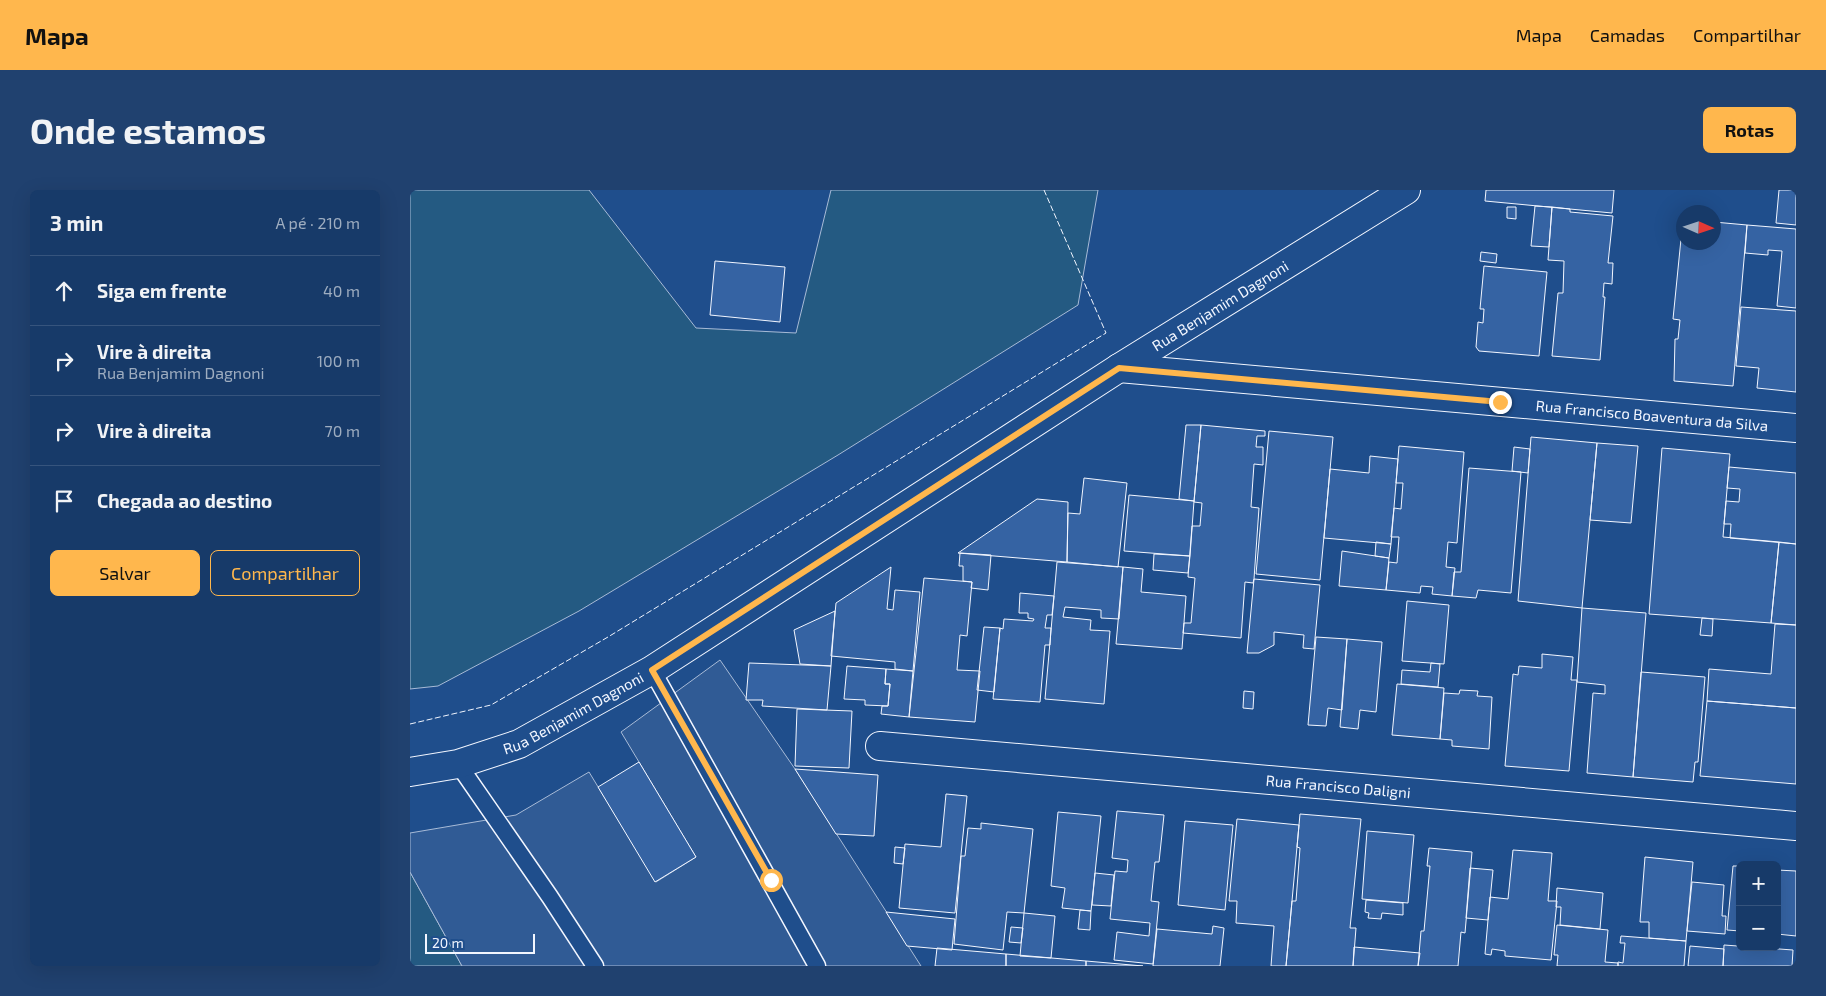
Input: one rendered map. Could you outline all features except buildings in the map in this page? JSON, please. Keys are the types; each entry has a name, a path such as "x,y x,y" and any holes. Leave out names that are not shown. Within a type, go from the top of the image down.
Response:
{"street":[{"name":"Rua Benjamim Dagnoni","path":"410,772 458,764 519,744 652,670 1119,368 1406,190"},
{"name":"Rua Francisco Boaventura da Silva","path":"1119,368 1796,428"},
{"name":"Rua Francisco Daligni","path":"880,746 1796,826"}],"lane":[{"path":"652,670 817,966"},
{"path":"458,764 595,966"}],"shaded area":[{"path":"410,190 589,190 696,328 796,333 831,190 1098,190 1078,305 838,455 579,611 438,686 410,689"},
{"path":"720,660 795,769 921,966 462,966 410,872 410,833 516,815 589,772 656,882 696,857 621,732"},
{"path":"410,872 462,966 410,966"}],"fence":[{"path":"410,724 491,705 608,637 1106,333 1044,190"}],"route":[{"path":"771,880 652,670 1119,368 1500,402"}]}
